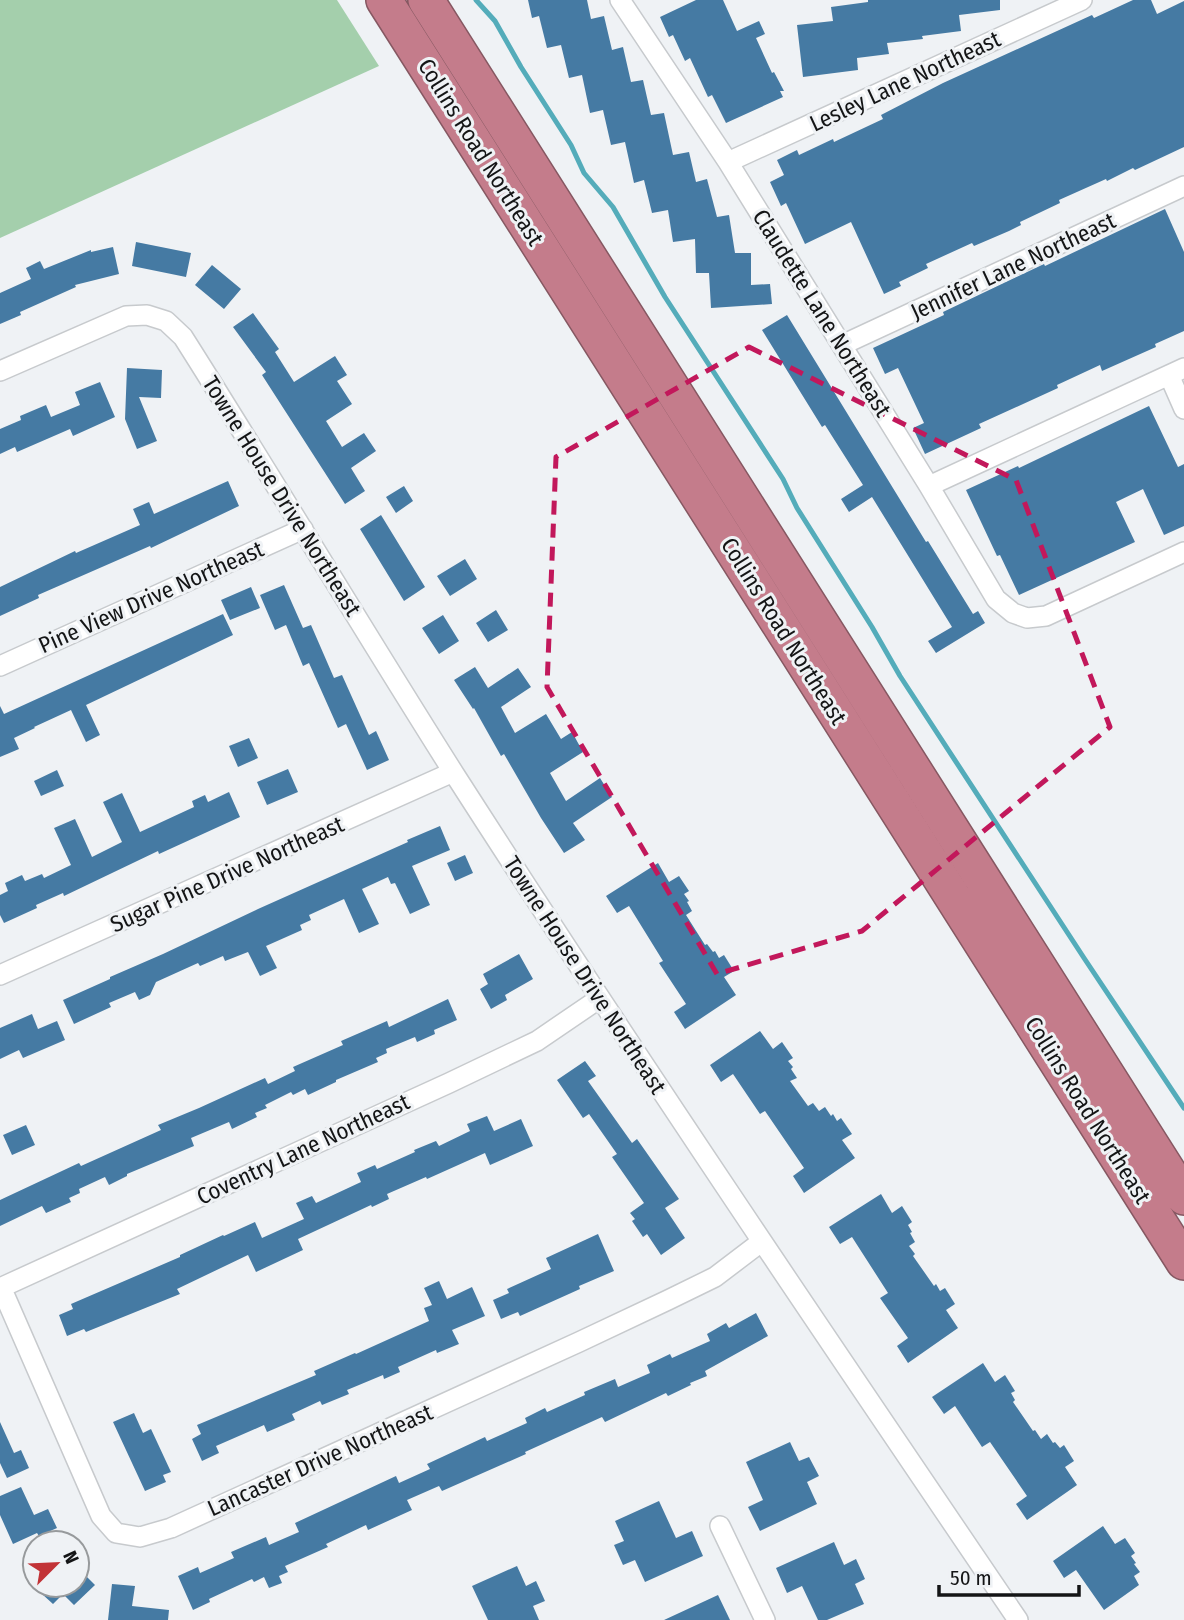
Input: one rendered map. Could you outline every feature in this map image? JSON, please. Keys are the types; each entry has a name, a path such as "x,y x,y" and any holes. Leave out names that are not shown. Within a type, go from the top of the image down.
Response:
{"highway":[{"name":"Collins Road Northeast","path":"384,0 1184,1262"},
{"name":"Collins Road Northeast","path":"426,0 1184,1197"}],"street":[{"name":"Claudette Lane Northeast","path":"620,0 729,162 996,599 1013,614 1027,618 1045,616 1184,552"},
{"name":"Lesley Lane Northeast","path":"729,162 1082,0"},
{"name":"Jennifer Lane Northeast","path":"842,345 1184,186"},
{"name":"Towne House Drive Northeast","path":"0,372 126,316 147,315 166,321 183,337 453,772 600,998 761,1242 1018,1620"},
{"path":"929,486 1176,372 1184,409"},
{"name":"Pine View Drive Northeast","path":"0,666 303,529"},
{"name":"Sugar Pine Drive Northeast","path":"0,975 453,772"},
{"name":"Coventry Lane Northeast","path":"0,1287 537,1041 600,998"},
{"name":"Lancaster Drive Northeast","path":"0,1287 101,1516 116,1532 140,1537 171,1528 567,1348 715,1277 761,1242"},
{"path":"720,1526 765,1620"}],"highlighted area":[{"path":"749,347 1016,480 1110,727 862,931 717,974 547,687 556,457"}],"green space":[{"path":"0,0 337,0 379,66 0,238"}],"building":[{"path":"528,0 587,0 591,19 604,16 612,50 623,47 631,82 643,80 651,115 664,113 673,155 689,152 696,182 707,179 717,217 729,215 735,253 751,253 751,285 770,284 772,304 711,308 709,273 696,273 695,239 673,242 668,210 652,213 644,180 634,183 625,142 611,145 603,110 590,113 582,75 569,78 561,45 547,48 539,16 532,18"},
{"path":"696,0 723,0 737,31 759,21 765,34 756,38 772,73 774,72 784,91 780,91 783,97 726,123 712,95 708,97 690,58 685,61 673,35 669,37 660,17"},
{"path":"868,0 1000,0 1000,10 959,15 961,31 887,43 889,54 857,58 858,70 803,77 797,25 833,21 831,7"},
{"path":"1133,0 1151,0 1157,14 1184,1 1184,147 1059,200 1060,203 1020,222 1021,225 1009,231 974,246 972,243 926,264 928,268 899,282 901,286 884,294 851,222 805,244 786,203 781,206 770,182 784,175 777,160 797,150 799,155 833,139 834,142 883,119 881,115 943,83 1092,15 1094,18"},
{"path":"1165,209 1184,252 1184,331 1155,344 1156,347 1102,371 1100,365 1057,385 1058,388 979,424 981,428 925,454 913,428 924,423 898,368 885,374 873,348 944,315 943,312"},
{"path":"136,242 191,253 186,277 132,266"},
{"path":"113,247 119,274 75,285 76,287 0,324 0,293 31,279 26,268 40,261 44,269 91,250"},
{"path":"212,265 241,289 224,309 195,285"},
{"path":"253,313 279,349 275,352 294,382 335,356 347,375 337,381 352,404 326,421 342,447 364,433 376,451 351,468 365,491 345,504 262,375 266,372 233,327"},
{"path":"787,315 926,542 928,541 973,614 978,611 985,623 936,653 928,641 952,627 872,497 849,512 841,499 863,485 825,425 822,427 762,330"},
{"path":"127,368 162,370 161,398 139,397 157,441 137,449 125,419"},
{"path":"100,382 115,417 73,436 70,429 17,452 15,447 0,454 0,429 21,420 20,416 46,405 51,417 80,405 75,392"},
{"path":"1149,406 1178,467 1184,464 1184,526 1164,535 1143,489 1116,502 1135,542 1019,595 966,490 1018,466 1019,468"},
{"path":"228,481 239,506 151,548 150,546 38,595 39,598 0,616 0,587 75,551 76,553 140,525 133,509 149,502 154,514"},
{"path":"404,486 413,501 396,513 386,497"},
{"path":"381,515 425,587 404,601 360,529"},
{"path":"465,559 477,579 450,596 437,576"},
{"path":"284,585 303,628 311,625 334,678 342,675 369,735 376,731 389,760 367,770 346,724 338,728 309,663 303,666 286,625 275,630 260,595"},
{"path":"251,587 260,608 230,620 221,600"},
{"path":"496,610 508,630 488,642 476,623"},
{"path":"223,614 233,635 86,705 100,735 86,742 71,710 14,738 19,749 0,757 0,706 4,714"},
{"path":"443,615 459,641 439,654 422,628"},
{"path":"475,667 488,688 518,668 531,687 501,707 515,733 546,714 561,739 572,732 583,752 550,773 566,801 600,778 612,797 573,823 585,840 564,853 504,754 501,756 474,708 454,680"},
{"path":"249,738 258,758 238,767 229,746"},
{"path":"288,769 298,792 267,805 257,782"},
{"path":"57,770 64,786 41,796 34,781"},
{"path":"229,792 240,817 159,854 158,851 64,896 63,893 36,905 37,908 4,923 0,915 0,895 8,891 5,883 22,875 25,881 42,874 44,878 71,865 54,828 75,819 92,857 122,842 103,802 122,793 140,832 194,807 192,801 205,795 208,802"},
{"path":"440,826 450,850 412,866 430,905 410,914 395,883 391,884 388,877 362,889 379,924 359,933 344,899 309,915 311,920 300,925 302,930 266,946 277,968 260,976 248,952 225,961 223,956 200,966 198,963 156,982 150,995 139,1000 135,992 109,1003 111,1007 74,1024 63,1000"},
{"path":"465,855 473,873 455,881 447,863"},
{"path":"658,863 669,882 679,876 689,891 684,894 692,911 686,915 705,945 715,951 719,958 724,955 734,971 724,977 736,995 685,1029 674,1012 686,1004 659,963 663,961 629,906 617,913 606,896"},
{"path":"519,954 533,979 505,995 507,1000 491,1009 480,989 488,984 483,974"},
{"path":"448,999 457,1020 434,1030 435,1034 417,1042 415,1037 386,1049 387,1053 376,1058 378,1062 308,1095 305,1089 293,1095 291,1092 265,1105 267,1108 255,1113 257,1117 232,1129 229,1122 191,1138 194,1146 127,1174 109,1185 105,1177 79,1189 80,1193 69,1198 71,1202 46,1213 42,1206 0,1226 0,1200 79,1163 81,1166 161,1130 158,1125 265,1078 268,1084 295,1071 293,1067 343,1045 341,1041 387,1021 389,1027"},
{"path":"32,1014 38,1029 57,1021 65,1040 23,1058 19,1050 0,1059 0,1028"},
{"path":"760,1031 773,1049 782,1042 793,1058 788,1061 797,1078 790,1081 808,1106 813,1103 819,1111 825,1107 837,1121 841,1118 852,1134 842,1140 855,1158 804,1193 793,1176 804,1168 765,1111 760,1114 733,1074 721,1082 710,1065"},
{"path":"585,1061 596,1076 588,1081 632,1143 637,1139 679,1199 665,1208 685,1238 661,1255 647,1234 643,1237 632,1221 635,1219 630,1213 644,1203 612,1157 617,1154 589,1114 583,1118 557,1080"},
{"path":"487,1116 494,1131 521,1119 533,1146 490,1165 485,1153 387,1194 389,1199 298,1239 303,1250 256,1272 248,1255 177,1289 180,1294 86,1332 84,1329 67,1336 59,1315 73,1309 71,1304 255,1222 262,1238 304,1219 296,1203 312,1196 316,1203 361,1182 357,1173 375,1165 377,1169 436,1141 439,1146 470,1131 467,1124"},
{"path":"26,1125 35,1145 12,1155 3,1135"},
{"path":"881,1194 892,1213 902,1206 912,1222 908,1225 915,1242 909,1246 915,1254 913,1256 934,1286 936,1284 940,1291 945,1288 955,1304 946,1310 958,1328 908,1363 897,1346 908,1338 880,1298 888,1293 852,1237 840,1244 829,1227"},
{"path":"598,1234 614,1271 520,1316 518,1312 501,1319 493,1300 509,1293 507,1289 551,1269 546,1258"},
{"path":"439,1281 447,1299 472,1287 485,1316 452,1330 459,1344 437,1353 436,1350 398,1367 400,1372 384,1379 383,1375 347,1390 349,1394 322,1405 320,1401 292,1414 295,1420 267,1432 264,1425 216,1446 219,1453 202,1461 192,1439 201,1434 197,1425 316,1375 314,1371 429,1321 424,1308 432,1305 424,1288"},
{"path":"756,1313 768,1336 705,1371 707,1376 690,1383 691,1385 668,1396 666,1393 605,1422 602,1417 442,1491 439,1486 407,1500 412,1510 368,1530 366,1525 326,1544 328,1547 285,1566 288,1572 279,1576 282,1583 269,1588 264,1577 254,1582 252,1579 209,1599 210,1602 193,1610 178,1576 198,1567 200,1573 234,1558 231,1552 266,1537 269,1545 299,1532 295,1523 396,1476 399,1483 430,1469 427,1464 485,1437 487,1441 527,1423 525,1418 545,1408 547,1412 615,1379 618,1387 650,1373 647,1365 670,1354 672,1358 710,1341 707,1334 726,1323 729,1328"},
{"path":"983,1363 995,1382 1005,1375 1015,1391 1011,1393 1015,1400 1013,1402 1033,1431 1035,1430 1041,1439 1047,1434 1060,1448 1064,1445 1074,1461 1065,1467 1077,1485 1027,1520 1016,1504 1027,1496 990,1442 982,1447 955,1406 944,1414 932,1397"},
{"path":"134,1413 143,1433 151,1429 171,1472 163,1475 166,1482 145,1491 113,1422"},
{"path":"0,1422 14,1453 21,1450 29,1468 7,1478 0,1463"},
{"path":"790,1442 799,1461 809,1457 819,1476 807,1482 817,1504 760,1531 748,1507 763,1500 746,1462"},
{"path":"21,1487 34,1515 48,1509 57,1528 21,1529 21,1540 13,1544 0,1515 0,1496"},
{"path":"659,1501 676,1538 692,1531 703,1556 645,1582 635,1560 623,1565 614,1545 624,1541 615,1521"},
{"path":"1103,1526 1115,1544 1125,1538 1135,1553 1131,1556 1140,1572 1134,1576 1139,1585 1104,1610 1076,1570 1064,1578 1053,1561"},
{"path":"834,1542 844,1565 856,1559 865,1579 855,1584 864,1604 827,1620 818,1620 802,1586 787,1593 776,1568"},
{"path":"517,1566 526,1586 536,1581 545,1601 533,1606 539,1620 488,1620 472,1586"},
{"path":"112,1584 135,1586 132,1606 169,1610 168,1620 108,1620"},
{"path":"718,1595 730,1620 664,1620"},
{"path":"68,1599 80,1599 74,1605"}],"waterway":[{"path":"476,0 495,21 571,145 584,173 613,207 665,297 783,479 797,508 900,676 1184,1108"}]}
